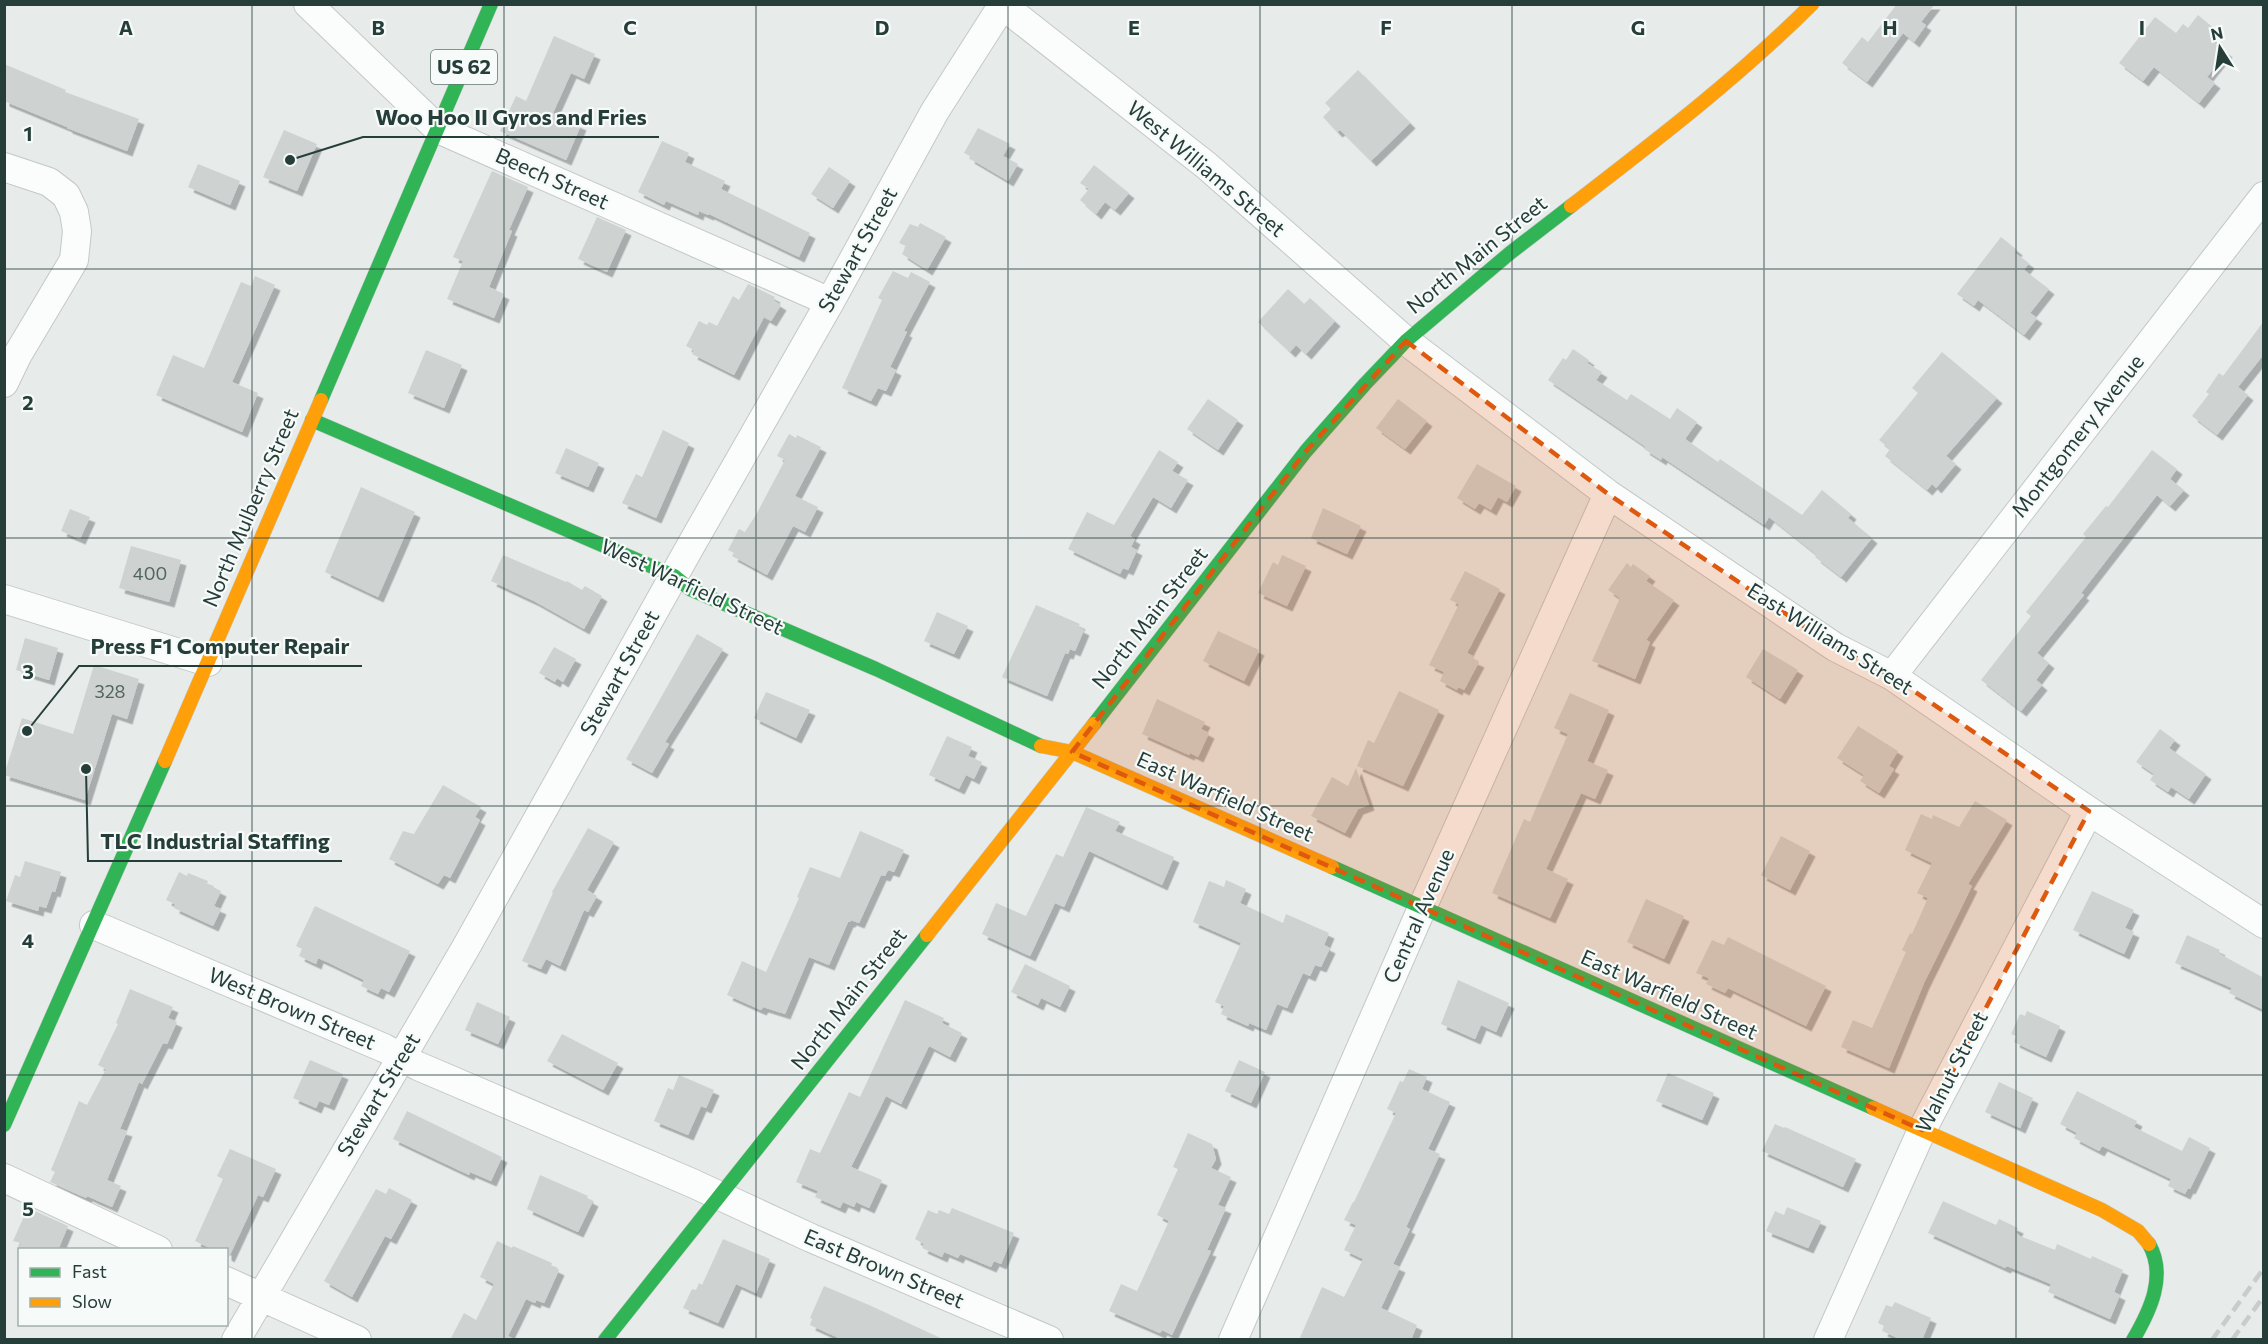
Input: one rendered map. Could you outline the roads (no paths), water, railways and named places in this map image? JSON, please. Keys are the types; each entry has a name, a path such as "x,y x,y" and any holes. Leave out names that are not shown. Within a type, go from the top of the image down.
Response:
{"street":[{"name":"Beech Street","path":"308,4 438,129 830,302"},
{"name":"North Mulberry Street","path":"4,1125 94,925 491,4"},
{"name":"North Main Street","path":"605,1340 1072,752 1306,451 1406,341 1510,253 1669,131 1777,39 1812,4"},
{"name":"West Williams Street","path":"1001,5 1207,166 1406,341"},
{"name":"Stewart Street","path":"236,1340 465,949 830,302 935,111 1001,5"},
{"path":"4,167 49,182 66,195 74,212 77,231 74,260 18,354 4,383"},
{"name":"Montgomery Avenue","path":"1892,676 2264,196"},
{"name":"East Williams Street","path":"1406,341 1608,494 1835,647 1892,676 2089,811 2264,924"},
{"name":"West Warfield Street","path":"312,420 674,576 690,589 876,669 1041,746 1072,752"},
{"name":"Central Avenue","path":"1233,1340 1422,908 1608,494"},
{"path":"4,599 208,662"},
{"name":"East Warfield Street","path":"1072,752 1922,1131 2013,1168 2136,1230 2152,1249 2158,1272 2154,1299 2133,1340"},
{"name":"Walnut Street","path":"1828,1340 1922,1131 2089,811"},
{"name":"West Brown Street","path":"94,925 721,1196"},
{"path":"4,1178 154,1248"},
{"name":"East Brown Street","path":"721,1196 812,1238 1049,1340"},
{"path":"228,1282 357,1340"}],"railway":[{"path":"2212,1340 2264,1268"},
{"path":"2232,1340 2264,1296"}],"place":[{"name":"Woo Hoo II Gyros and Fries","path":"290,160"},
{"name":"Press F1 Computer Repair","path":"27,731"},
{"name":"TLC Industrial Staffing","path":"86,769"}]}
